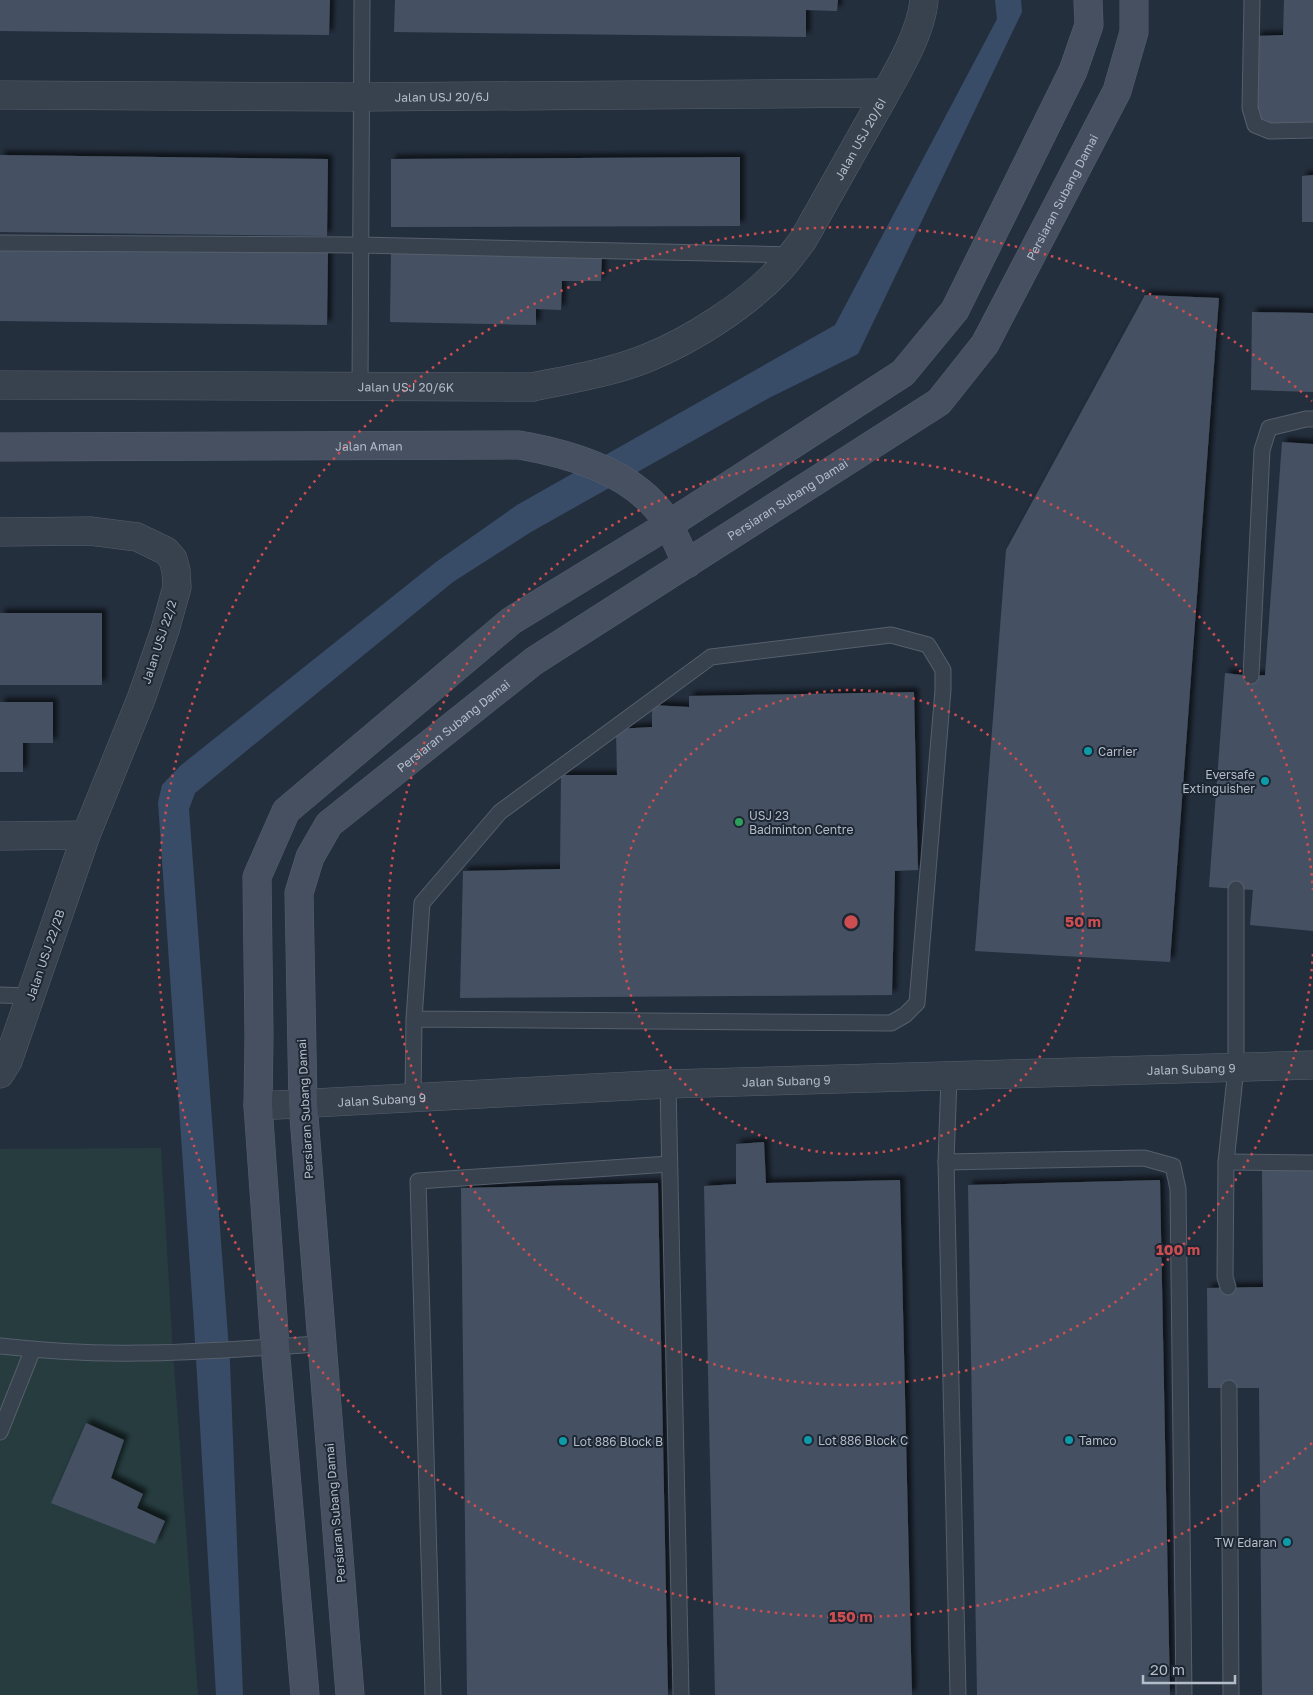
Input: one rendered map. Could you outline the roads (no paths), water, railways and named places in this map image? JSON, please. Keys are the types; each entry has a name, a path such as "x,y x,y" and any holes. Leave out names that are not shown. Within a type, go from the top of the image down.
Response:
{"street":[{"name":"Jalan USJ 20/6I","path":"785,262 803,240 885,93 915,35 924,0"},
{"path":"305,1695 262,1348 257,877 286,811 511,621 662,517 903,374 955,310 1073,71 1089,25 1088,0"},
{"name":"Persiaran Subang Damai","path":"350,1695 303,1104 298,893 310,857 329,824 534,661 939,402 985,344 1118,91 1134,32 1134,0"},
{"name":"Jalan USJ 20/6J","path":"0,95 361,97 885,93"},
{"name":"Jalan USJ 20/6K","path":"0,384 533,387 592,376 647,358 697,334 750,296 785,262"},
{"name":"Jalan Aman","path":"0,447 519,445 548,450 581,460 639,490 662,517 687,564"},
{"name":"Jalan USJ 22/2","path":"0,532 90,531 116,533 137,537 154,544 166,551 173,559 177,587 165,630 86,835"},
{"path":"0,836 86,835"},
{"name":"Jalan USJ 22/2B","path":"0,1074 8,1061 86,835"},
{"name":"Jalan Subang 9","path":"258,1106 668,1084 1313,1065"}],"lane":[{"path":"360,387 362,0"},
{"path":"1252,0 1250,108 1255,125 1270,131 1313,130"},
{"path":"0,243 361,246 785,262"},
{"path":"1251,676 1262,450 1269,428 1306,418 1313,419"},
{"path":"413,1098 414,1019 422,903 500,812 711,657 891,635 928,645 944,670 944,690 917,1003 905,1015 891,1023 414,1019"},
{"path":"1228,1287 1225,1277 1226,1162 1236,1068 1236,889"},
{"path":"0,995 31,996"},
{"path":"949,1077 946,1162 958,1695"},
{"path":"668,1084 681,1695"},
{"path":"946,1162 1144,1158 1172,1166 1178,1189 1184,1695"},
{"path":"1226,1162 1313,1163"},
{"path":"433,1695 418,1181 669,1164"},
{"path":"0,1346 68,1352 173,1352 321,1344"},
{"path":"0,1432 34,1349"},
{"path":"1229,1388 1231,1695"}],"water":[{"path":"995,0 1021,0 1022,12 858,354 769,398 531,532 453,582 195,793 189,809 230,1363 243,1695 216,1695 194,1325 158,802 162,785 180,766 436,562 517,505 835,325 997,19"}],"place":[{"name":"Carrier","path":"1088,751"},
{"name":"Eversafe Extinguisher","path":"1265,781"},
{"name":"USJ 23 Badminton Centre","path":"739,822"},
{"name":"Lot 886 Block C","path":"808,1440"},
{"name":"Tamco","path":"1069,1440"},
{"name":"Lot 886 Block B","path":"563,1441"},
{"name":"TW Edaran","path":"1287,1542"}]}
